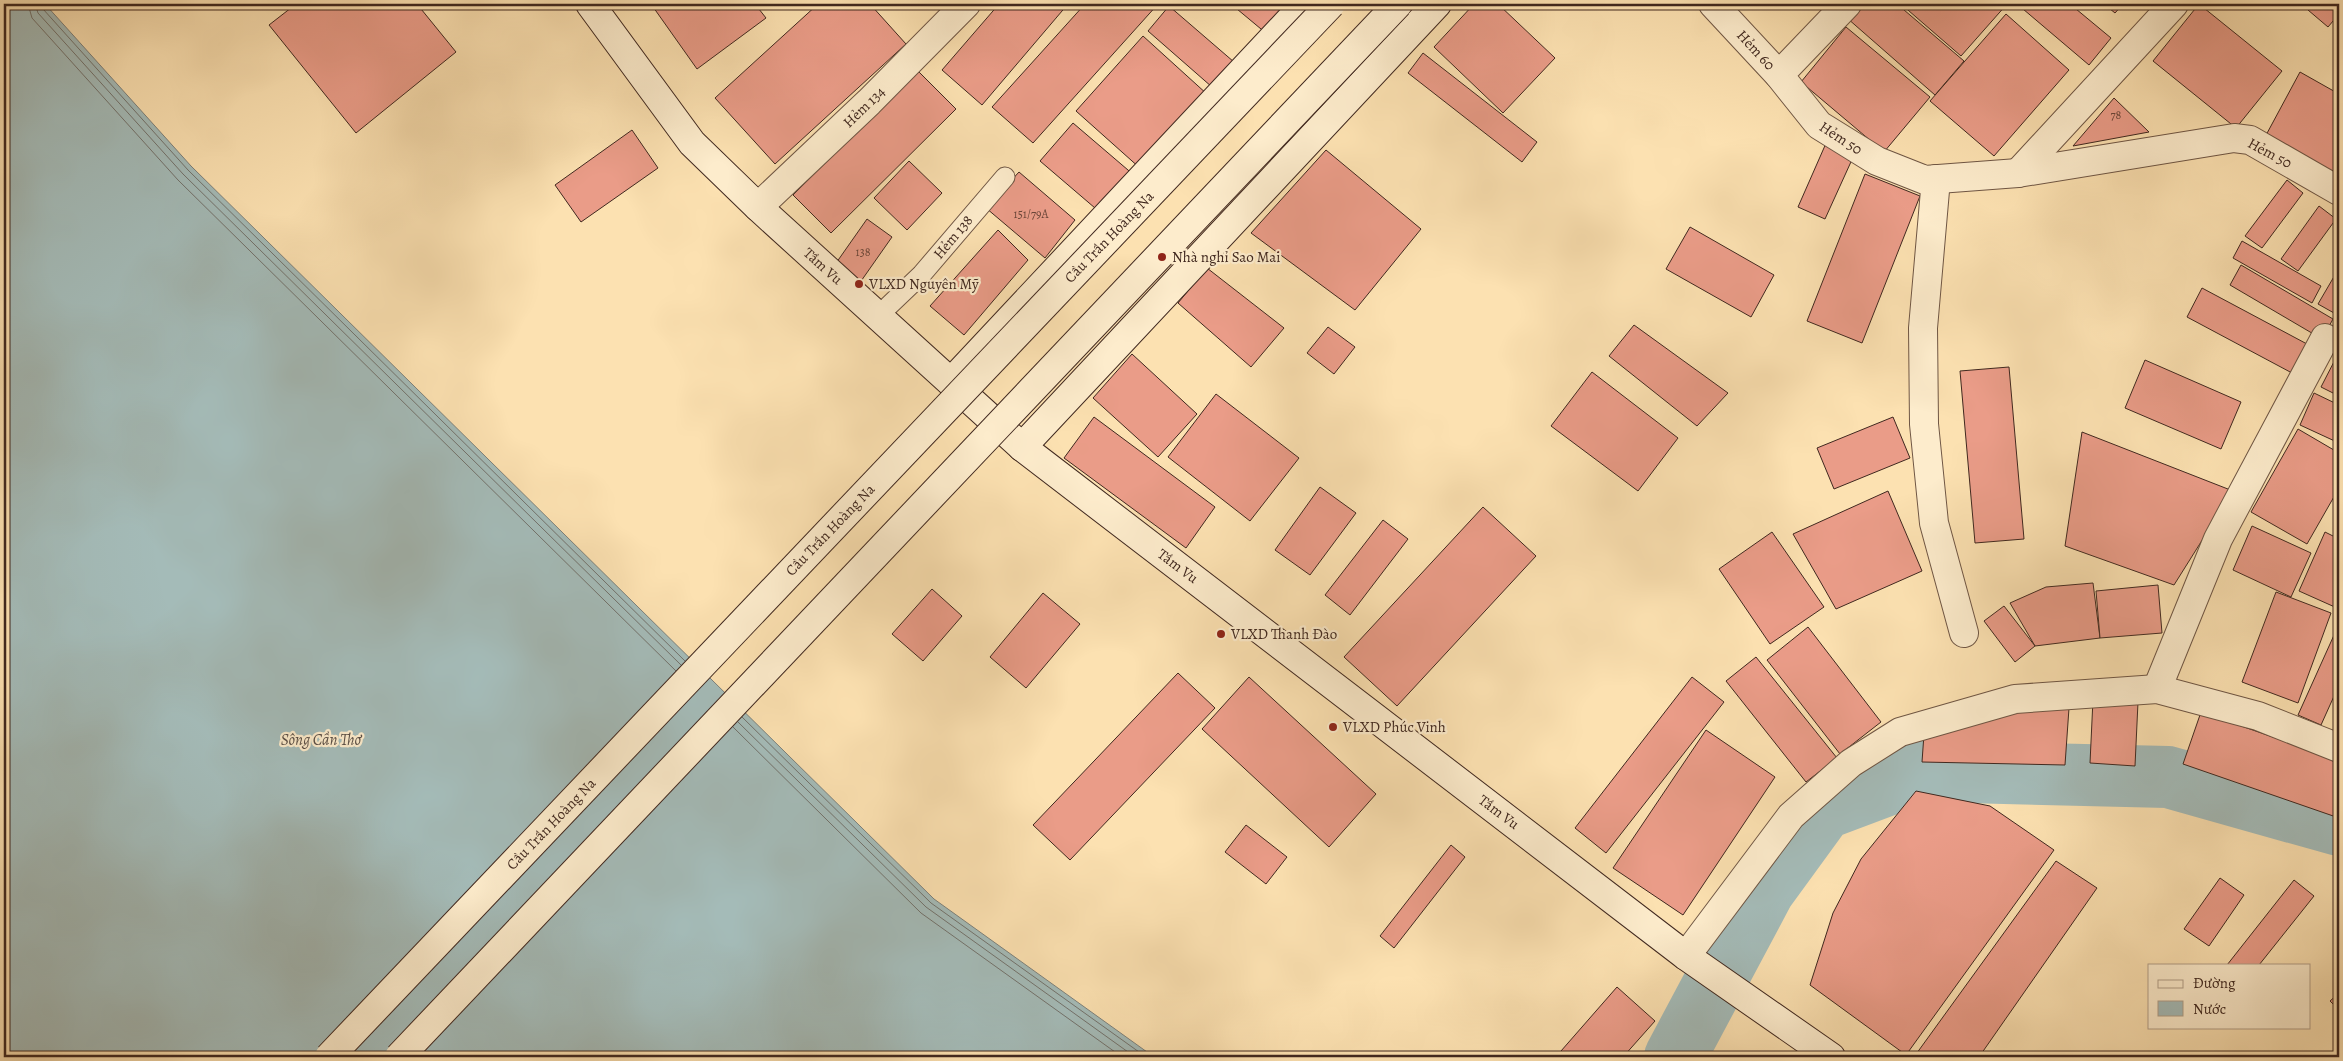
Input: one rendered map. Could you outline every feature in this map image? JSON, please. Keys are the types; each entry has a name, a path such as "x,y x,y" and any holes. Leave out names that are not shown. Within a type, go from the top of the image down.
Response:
{"street":[{"name":"Tầm Vu","path":"590,4 692,143 758,207 1022,446 1688,956 1828,1055"},
{"name":"Hẻm 134","path":"758,207 869,102 966,4"},
{"path":"951,382 1305,4"},
{"name":"Cầu Trần Hoàng Na","path":"330,1057 1331,4"},
{"path":"399,1057 1398,4"},
{"path":"1022,446 1437,4"},
{"name":"Hẻm 60","path":"1712,4 1779,75"},
{"path":"1779,75 1847,4"},
{"path":"2018,173 2174,4"},
{"name":"Hẻm 50","path":"1779,75 1819,126 1877,161 1925,180 2018,173 2234,138 2250,140 2339,191"},
{"path":"1936,179 1923,328 1924,424 1934,523 1964,633"},
{"path":"2157,689 2218,539 2325,338"},
{"path":"1688,956 1791,816 1851,763 1900,732 2015,699 2157,689 2258,716 2339,748"}],"lane":[{"name":"Hẻm 138","path":"878,316 922,274 1005,176"}],"water":[{"name":"Sông Cần Thơ","path":"4,4 45,4 191,166 934,899 1154,1057 4,1057"}],"building":[{"path":"296,4 417,4 456,52 356,133 269,25"},
{"path":"651,4 755,4 766,18 697,69"},
{"path":"818,4 870,4 906,44 775,164 715,98"},
{"path":"999,4 1068,4 982,105 942,70"},
{"path":"1085,4 1158,4 1033,143 992,107"},
{"path":"1231,4 1292,4 1267,34"},
{"path":"1474,4 1498,4 1555,58 1503,113 1434,47"},
{"path":"1859,4 1897,4 1964,61 1935,95 1847,18"},
{"path":"1901,4 2007,4 1961,56"},
{"path":"2027,4 2070,4 2111,38 2089,65 2023,9"},
{"path":"2104,4 2123,4 2115,13"},
{"path":"2199,4 2282,71 2236,128 2153,61"},
{"path":"2314,4 2339,4 2339,14 2328,27 2308,10"},
{"path":"1169,6 1234,62 1212,87 1148,31"},
{"path":"2006,14 2069,70 1994,156 1930,101"},
{"path":"1846,27 1930,97 1884,152 1801,82"},
{"path":"1143,36 1208,95 1141,169 1076,111"},
{"path":"1423,53 1537,142 1522,162 1408,73"},
{"path":"918,71 956,109 831,233 793,195"},
{"path":"2300,72 2339,94 2339,178 2265,137"},
{"path":"2114,98 2149,132 2073,146"},
{"path":"1073,123 1135,176 1102,214 1040,161"},
{"path":"632,130 658,168 581,222 555,185"},
{"path":"1827,141 1855,153 1825,219 1798,207"},
{"path":"1326,150 1421,229 1355,310 1251,233"},
{"path":"909,161 942,193 907,230 874,198"},
{"path":"1019,172 1075,220 1045,258 986,208"},
{"path":"1865,174 1920,196 1862,343 1807,321"},
{"path":"2287,180 2303,193 2262,248 2245,236"},
{"path":"2319,206 2336,219 2298,271 2281,259"},
{"path":"867,219 892,237 859,284 834,266"},
{"path":"1690,227 1774,275 1751,317 1666,269"},
{"path":"998,230 1028,260 964,335 930,306"},
{"path":"2242,241 2321,286 2312,303 2233,258"},
{"path":"2241,265 2333,319 2322,339 2230,285"},
{"path":"1207,268 1284,328 1251,367 1178,303"},
{"path":"2339,268 2339,305 2334,313 2318,304"},
{"path":"2202,288 2307,344 2292,373 2187,317"},
{"path":"1634,325 1728,393 1697,426 1609,356"},
{"path":"1328,327 1355,347 1334,374 1307,353"},
{"path":"2339,352 2339,396 2321,387"},
{"path":"1132,354 1197,414 1158,457 1093,398"},
{"path":"2145,360 2241,402 2221,449 2125,408"},
{"path":"2009,367 2024,539 1975,543 1960,371"},
{"path":"1592,372 1678,438 1638,491 1551,426"},
{"path":"2314,393 2339,405 2339,443 2300,425"},
{"path":"1216,394 1299,458 1250,521 1168,457"},
{"path":"1094,417 1215,507 1186,548 1064,458"},
{"path":"1893,417 1910,458 1834,489 1817,448"},
{"path":"2298,429 2339,453 2339,488 2307,544 2251,512"},
{"path":"2082,432 2233,491 2174,585 2065,546"},
{"path":"1320,487 1356,513 1310,575 1275,550"},
{"path":"1888,491 1922,571 1836,609 1793,534"},
{"path":"1483,507 1536,556 1397,706 1344,657"},
{"path":"1383,520 1408,539 1350,615 1325,595"},
{"path":"2252,526 2311,553 2291,597 2233,570"},
{"path":"1772,532 1824,607 1770,644 1719,569"},
{"path":"2325,532 2339,539 2339,602 2337,608 2299,591"},
{"path":"2093,583 2100,638 2035,646 2010,603 2046,587"},
{"path":"2158,585 2162,633 2100,638 2096,591"},
{"path":"932,589 962,616 923,661 892,634"},
{"path":"2276,592 2331,613 2298,703 2242,682"},
{"path":"1043,593 1080,624 1026,688 990,657"},
{"path":"2004,606 2035,646 2015,662 1984,621"},
{"path":"2339,624 2339,685 2321,725 2298,715"},
{"path":"1808,627 1881,722 1840,754 1767,660"},
{"path":"1756,657 1837,758 1806,782 1726,681"},
{"path":"1178,673 1215,708 1070,860 1033,825"},
{"path":"1249,677 1376,794 1329,847 1202,729"},
{"path":"1692,677 1724,702 1606,853 1575,828"},
{"path":"2093,699 2138,702 2135,766 2090,763"},
{"path":"2069,708 2065,765 1922,762 1924,734 2013,709"},
{"path":"2201,712 2339,760 2339,818 2183,764"},
{"path":"1706,730 1775,777 1683,915 1613,868"},
{"path":"1916,791 1990,806 2054,850 1906,1055 1810,985 1833,913 1861,859"},
{"path":"1246,825 1287,857 1266,884 1225,852"},
{"path":"1451,845 1465,857 1394,948 1380,936"},
{"path":"2056,861 2097,888 1979,1057 1914,1057"},
{"path":"2220,878 2244,895 2209,946 2184,929"},
{"path":"2294,880 2314,896 2260,964 2228,964"},
{"path":"1617,987 1655,1021 1623,1057 1568,1057 1561,1051"},
{"path":"2339,993 2339,1010 2330,1001"}],"waterway":[{"path":"1675,1057 1764,890 1823,809 1924,771 2168,777 2339,825"}],"place":[{"name":"Nhà nghỉ Sao Mai","path":"1162,257"},
{"name":"VLXD Nguyên Mỹ","path":"859,284"},
{"name":"VLXD Thanh Đào","path":"1221,634"},
{"name":"VLXD Phúc Vinh","path":"1333,727"}]}
